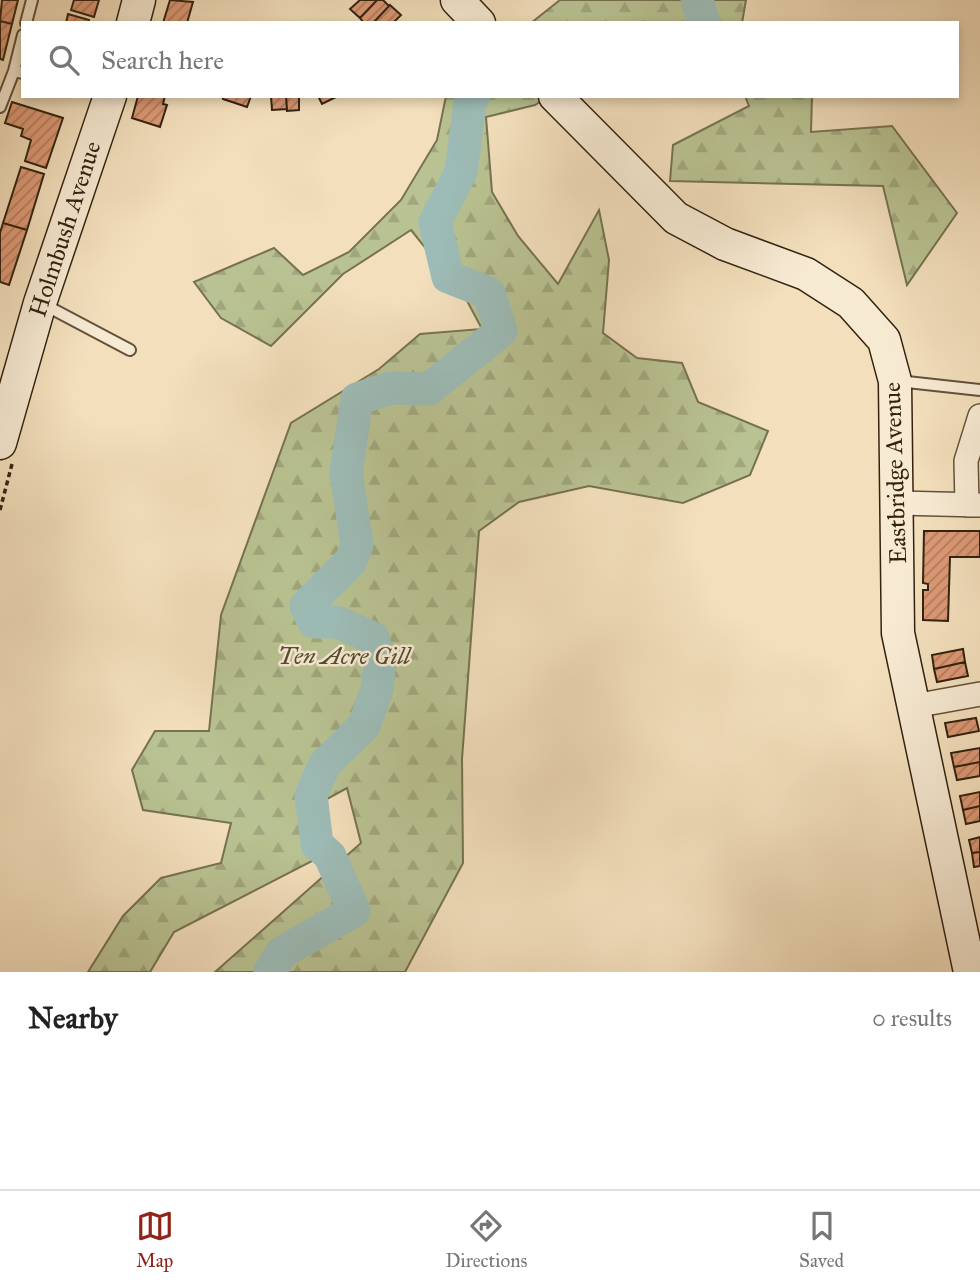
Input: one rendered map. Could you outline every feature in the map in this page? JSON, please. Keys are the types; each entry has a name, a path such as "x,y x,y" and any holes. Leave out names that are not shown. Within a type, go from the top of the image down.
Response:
{"street":[{"path":"134,21 139,0"},
{"path":"457,0 478,21"},
{"name":"Holmbush Avenue","path":"0,443 7,392 109,98"},
{"name":"Eastbridge Avenue","path":"556,98 676,218 725,244 806,274 852,303 884,340 895,381 898,633 970,972"},
{"path":"898,503 973,505 966,461 980,416"},
{"path":"914,706 980,694"}],"lane":[{"path":"27,21 32,0"},
{"path":"0,107 18,72 21,50"},
{"path":"40,303 130,350"},
{"path":"895,381 916,380 980,390"}],"green space":[{"path":"560,0 746,0 742,21 534,21"},
{"name":"Ten Acre Gill","path":"446,98 546,98 535,105 486,117 492,192 518,236 558,284 599,210 609,260 603,333 637,358 682,363 698,402 768,431 750,475 683,503 589,486 519,502 479,531 462,759 463,863 405,972 215,972 361,843 347,788 314,806 318,858 174,932 150,972 88,972 123,916 161,878 221,863 231,823 143,810 132,770 155,731 209,731 221,615 291,423 379,369 420,334 482,329 465,297 411,230 343,274 271,346 221,318 194,282 274,248 303,275 349,252 401,200 437,140"},
{"path":"746,98 812,98 811,132 892,126 957,213 907,285 883,186 670,181 673,145 749,106"}],"building":[{"path":"2,0 18,0 12,24 0,21"},
{"path":"74,0 99,0 94,17 71,10"},
{"path":"170,0 193,2 188,21 164,21"},
{"path":"360,0 377,0 360,18 350,9"},
{"path":"377,0 383,0 389,6 375,21 362,21 360,18"},
{"path":"390,5 401,15 395,21 375,21"},
{"path":"68,14 89,20 89,21 66,21"},
{"path":"0,21 12,24 3,60 0,59"},
{"path":"137,98 164,98 163,104 167,105 160,127 132,118"},
{"path":"223,98 250,98 247,107"},
{"path":"271,98 286,98 287,109 272,110"},
{"path":"286,98 299,98 299,110 287,111"},
{"path":"319,98 334,98 322,104"},
{"path":"12,102 63,118 46,168 25,161 31,140 21,136 23,129 5,123"},
{"path":"21,167 44,174 27,230 3,223"},
{"path":"3,223 27,230 9,285 0,282 0,233"},
{"path":"924,531 980,531 980,557 950,557 948,621 923,620 923,590 928,590 928,584 923,583"},
{"path":"963,649 965,662 934,669 932,655"},
{"path":"965,662 968,676 937,682 934,669"},
{"path":"976,718 979,731 948,737 945,723"},
{"path":"980,748 980,762 954,767 951,753"},
{"path":"980,762 980,776 957,780 954,767"},
{"path":"980,792 980,806 963,810 960,796"},
{"path":"980,806 980,821 966,824 963,810"},
{"path":"980,837 980,852 972,853 969,840"},
{"path":"980,852 980,866 974,867 972,853"}],"waterway":[{"path":"697,0 703,21"},
{"path":"270,972 281,953 354,911 330,856 317,844 311,795 325,764 364,726 377,689 380,662 373,638 337,622 314,622 306,606 351,561 357,545 346,473 357,399 391,388 429,389 501,331 489,293 448,277 435,222 461,172 473,98"}]}
